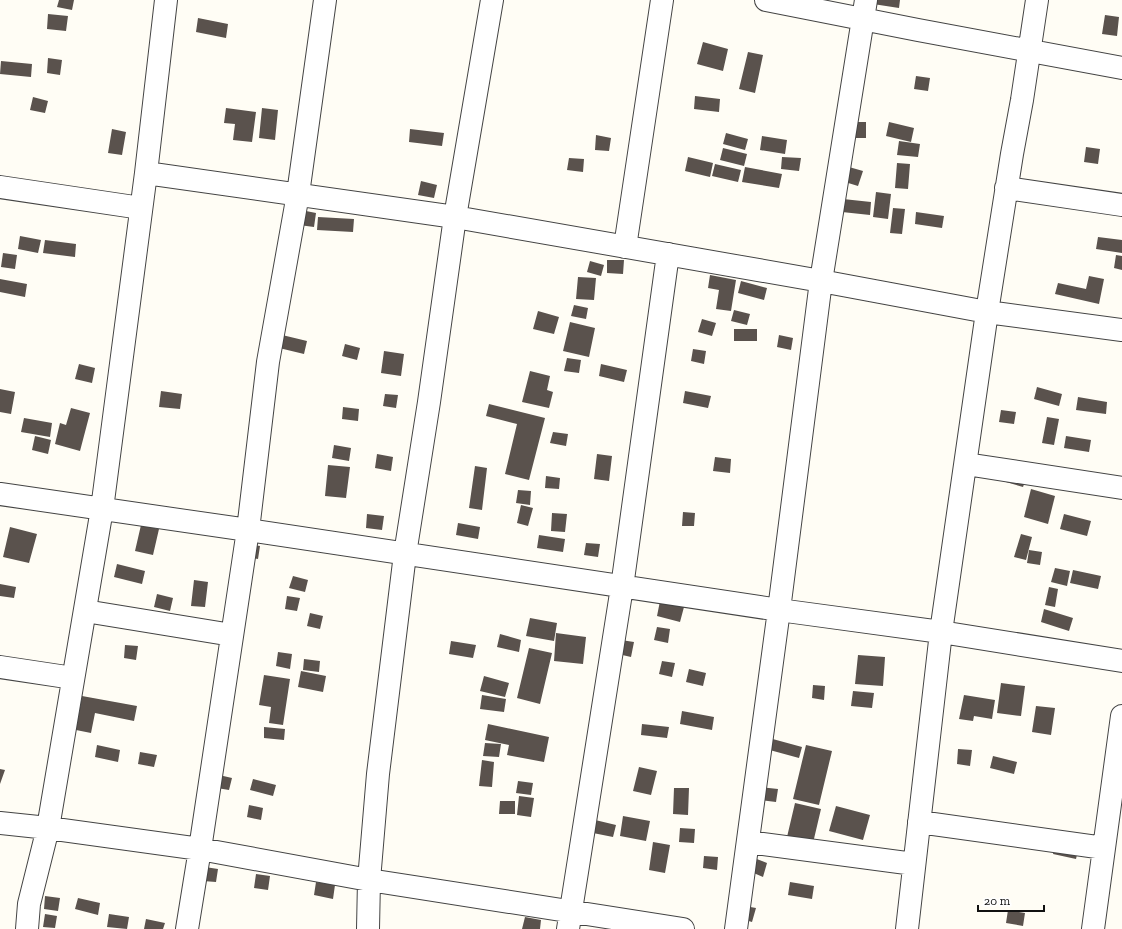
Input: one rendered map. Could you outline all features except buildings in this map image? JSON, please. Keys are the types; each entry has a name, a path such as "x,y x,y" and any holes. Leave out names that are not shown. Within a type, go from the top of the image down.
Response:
{"street":[{"path":"27,929 29,904 48,828 102,509 146,173 166,0"},
{"path":"187,929 248,530 268,362 298,194 325,0"},
{"path":"368,929 369,880 378,774 405,554 429,402 455,217 492,0"},
{"path":"625,247 662,0"},
{"path":"766,0 864,10 1029,51 1122,68"},
{"path":"906,929 941,632 987,312 1006,188 1022,100 1036,0"},
{"path":"736,929 821,281 864,10"},
{"path":"146,173 455,217 821,281 987,312 1122,330"},
{"path":"0,187 141,208"},
{"path":"1006,188 1122,205"},
{"path":"569,920 622,586 668,254"},
{"path":"966,464 1122,488"},
{"path":"0,494 779,610 941,632 1122,661"},
{"path":"85,611 232,635"},
{"path":"0,667 74,678"},
{"path":"1093,929 1122,716"},
{"path":"919,822 1104,848"},
{"path":"0,823 48,828 200,849 369,880 569,920 683,929"},
{"path":"748,842 914,864"}]}
